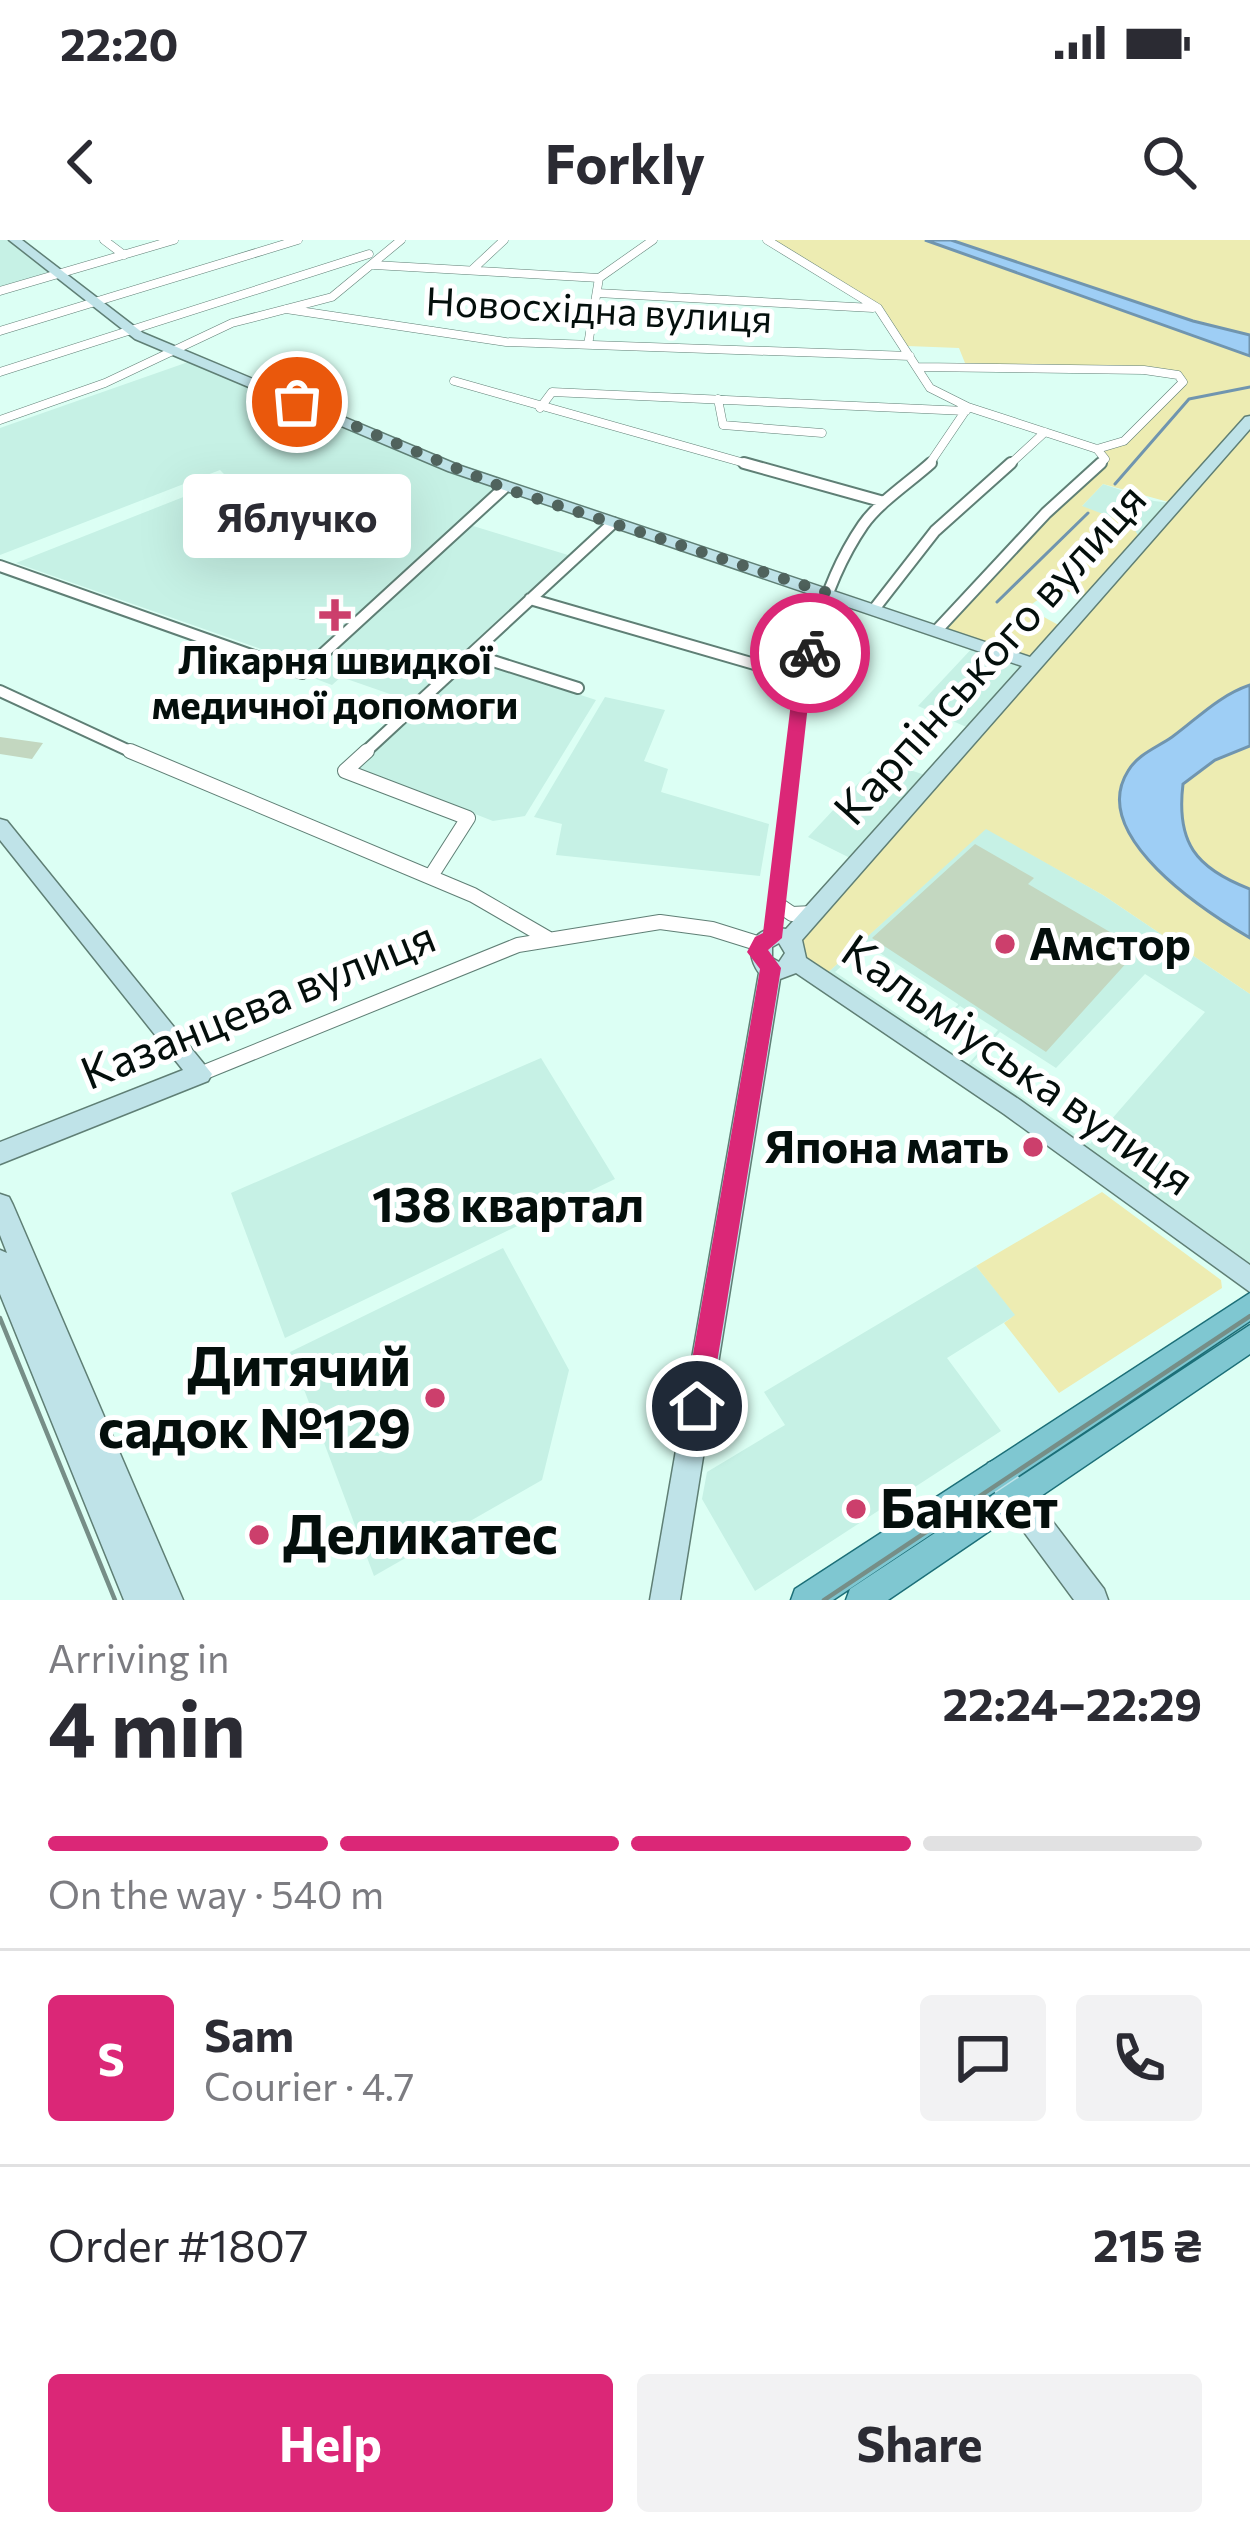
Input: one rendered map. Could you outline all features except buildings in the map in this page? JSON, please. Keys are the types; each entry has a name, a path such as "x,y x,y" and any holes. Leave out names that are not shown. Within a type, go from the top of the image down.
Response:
{"main road":[{"path":"861,1600 1006,1485 1250,1306"},
{"path":"806,1600 1250,1338"}],"street":[{"path":"14,240 129,330 504,488 1034,664"},
{"path":"104,240 124,255"},
{"path":"0,291 174,240"},
{"path":"0,331 298,240"},
{"path":"473,269 504,240"},
{"path":"374,266 599,278 652,240"},
{"path":"767,240 878,308 930,388 967,409 1096,449 1114,446 1132,434 1183,382 1178,375 1144,370 918,367"},
{"path":"0,372 399,242"},
{"path":"0,420 106,383 232,323 332,297 399,242"},
{"path":"369,254 385,256"},
{"path":"587,346 599,278"},
{"path":"597,293 878,308"},
{"name":"Новосхідна вулиця","path":"286,309 485,340 910,356"},
{"path":"454,381 884,502"},
{"path":"540,408 552,392 967,409"},
{"path":"718,399 723,424 822,433"},
{"path":"664,1600 771,968 785,968 776,902 802,678 828,593 859,530 934,460 967,409"},
{"name":"Карпінського вулиця","path":"779,946 1250,419"},
{"path":"875,608 935,531 1045,432"},
{"path":"938,629 1046,513 1105,460 1096,449"},
{"path":"0,566 302,673 504,488"},
{"path":"431,876 468,818 345,771 613,523"},
{"path":"530,599 802,678"},
{"path":"471,654 578,688"},
{"path":"0,691 193,780 431,876 512,915 549,939"},
{"path":"0,826 200,1074"},
{"path":"776,902 792,914 813,913"},
{"name":"Кальміуська вулиця","path":"549,939 660,922 779,946 1250,1280"},
{"name":"Казанцева вулиця","path":"0,1154 518,945 549,939"},
{"path":"0,1205 168,1600"},
{"path":"0,1262 139,1600"},
{"path":"1006,1485 1093,1600"}],"shaded area":[{"path":"0,240 12,240 52,272 0,287"},
{"path":"925,240 951,240 1193,321 1250,335 1250,356"},
{"name":"Лікарня швидкої медичної допомоги","path":"191,361 276,397 270,400 272,406 307,427 327,419 496,488 460,522 568,555 410,701 341,677 332,685 308,676 315,668 16,563 229,479 220,470 0,555 0,428"},
{"path":"1103,484 1172,503 1140,539 1081,507"},
{"path":"976,644 1029,664 971,729 918,706"},
{"path":"471,659 596,700 525,816 493,821 357,768"},
{"path":"1250,685 1250,746 1215,760 1183,784 1182,804 1193,850 1215,872 1250,889 1250,938 1157,869 1124,821 1120,796 1137,760 1218,701"},
{"path":"605,697 665,710 644,761 668,769 661,792 769,824 760,876 556,855 562,824 534,817"},
{"path":"880,760 928,776 854,860 808,837"},
{"path":"986,828 1103,895 1250,994 1250,1272 964,1069 998,1030 960,1006 927,1032 929,1040 824,976","holes":["866,944 958,1004 958,1005 924,1032 835,972","1145,974 1205,1012 1090,1144 972,1063 1000,1032 1056,1068"]},
{"path":"541,1058 615,1179 285,1338 231,1193"},
{"name":"Дитячий садок №129","path":"503,1248 569,1370 542,1480 374,1576 290,1352"},
{"path":"976,1266 1016,1315 947,1358 1001,1431 755,1591 702,1499 707,1472 785,1425 764,1392"}],"green space":[{"path":"767,240 925,240 1250,356 1250,416 1172,503 1103,484 1082,506 1132,525 1140,539 1089,597 1054,588 1032,604 1033,611 1062,627 1033,659 940,626 1104,460 1097,449 1114,445 1182,382 1169,373 967,368 959,348 907,346 886,316"},
{"path":"951,240 1250,240 1250,335 1193,321"},
{"path":"1250,424 1250,685 1219,701 1135,764 1122,789 1122,809 1131,830 1166,874 1250,938 1250,994 1103,895 986,829 824,976 805,958 796,939"},
{"path":"1250,746 1250,889 1215,872 1193,851 1182,805 1183,784 1215,760"},
{"path":"1102,1192 1221,1280 1222,1288 1059,1393 1004,1323 1015,1315 976,1266"}],"waterway":[{"path":"1115,484 1189,399 1250,387"},
{"path":"997,602 1088,513"}],"tram line":[{"path":"824,1600 1250,1316"},
{"path":"0,1318 115,1600"}],"way so far":[{"path":"297,402 504,488 828,593 810,653"}],"place":[{"name":"Яблучко","path":"297,402"},
{"name":"Лікарня швидкої медичної допомоги","path":"335,615"},
{"name":"Амстор","path":"1005,944"},
{"name":"Япона мать","path":"1033,1147"},
{"name":"Дитячий садок №129","path":"435,1398"},
{"name":"Банкет","path":"856,1509"},
{"name":"Деликатес","path":"259,1535"}],"district":[{"name":"138 квартал","path":"508,1205"}],"route":[{"path":"697,1406 771,968 757,952 762,942 772,938 802,678 810,653"}]}
